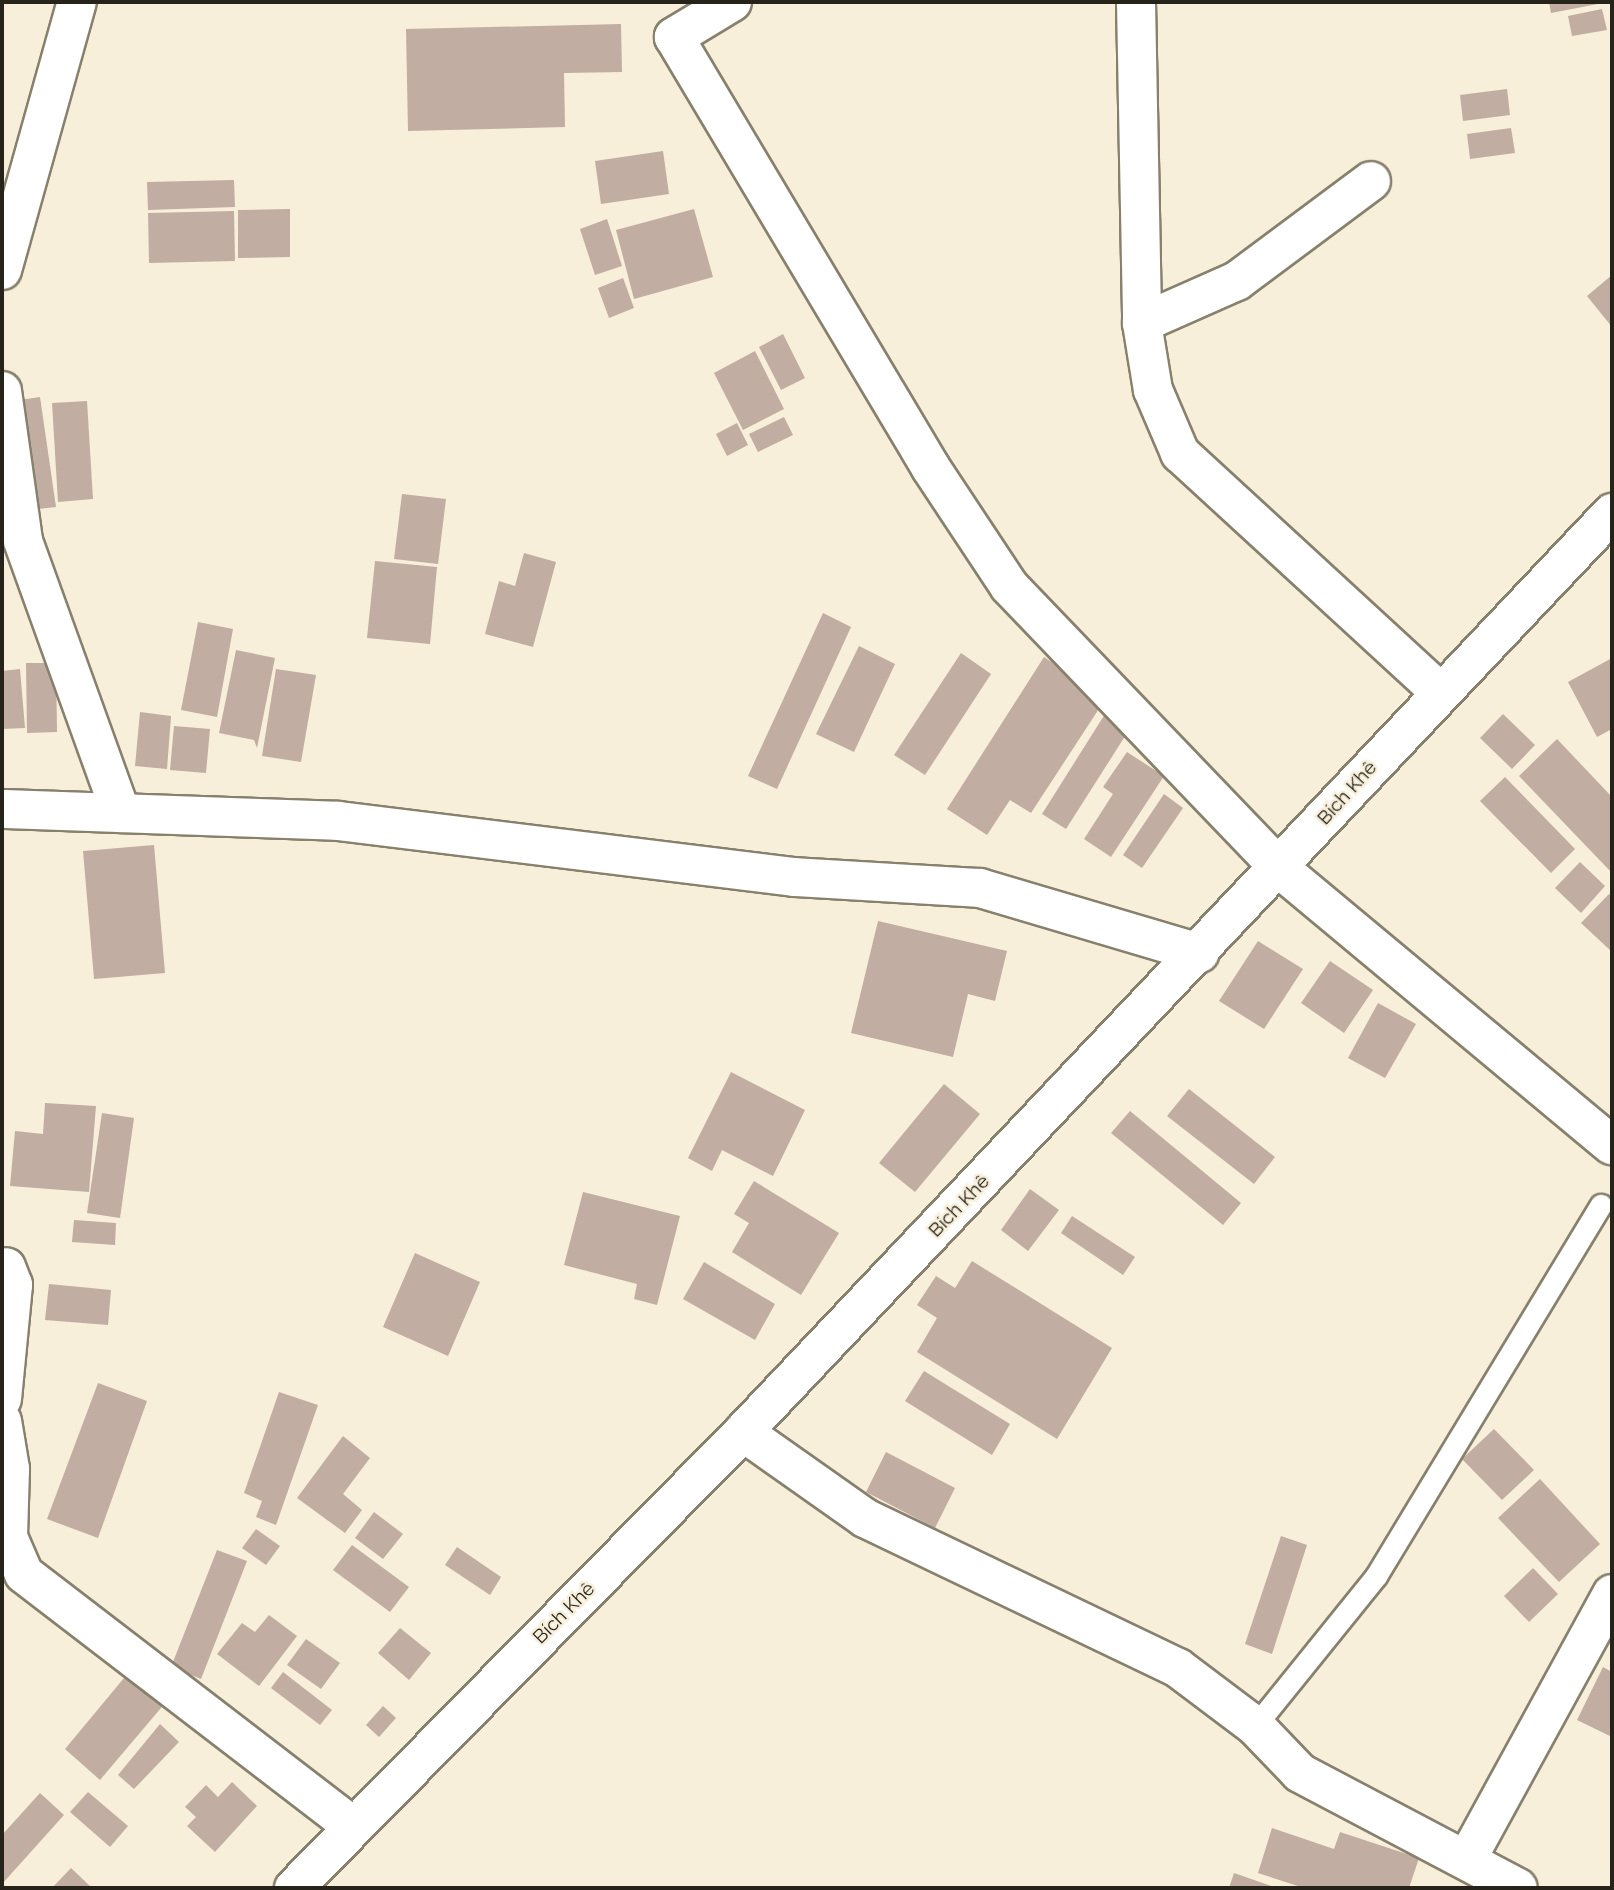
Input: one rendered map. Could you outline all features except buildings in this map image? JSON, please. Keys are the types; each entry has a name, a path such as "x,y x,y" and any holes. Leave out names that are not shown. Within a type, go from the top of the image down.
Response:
{"street":[{"path":"2,270 76,2"},
{"path":"732,2 674,37 931,468 1009,586 1279,868 1612,1145"},
{"path":"1136,2 1142,323 1153,390 1180,453 1439,691"},
{"path":"1142,323 1237,281 1371,181"},
{"path":"2,391 23,541 121,813"},
{"name":"Bích Khê","path":"294,1888 743,1432 1200,953 1439,691 1612,513"},
{"path":"2,809 338,821 794,877 980,888 1200,953"},
{"path":"2,1399 13,1284 6,1267"},
{"path":"2,1421 10,1469 5,1539 24,1574 353,1826"},
{"path":"743,1432 865,1518 1178,1668 1255,1726 1300,1773 1518,1888"},
{"path":"1467,1859 1612,1594"}],"lane":[{"path":"1255,1726 1376,1576 1601,1205"}]}
